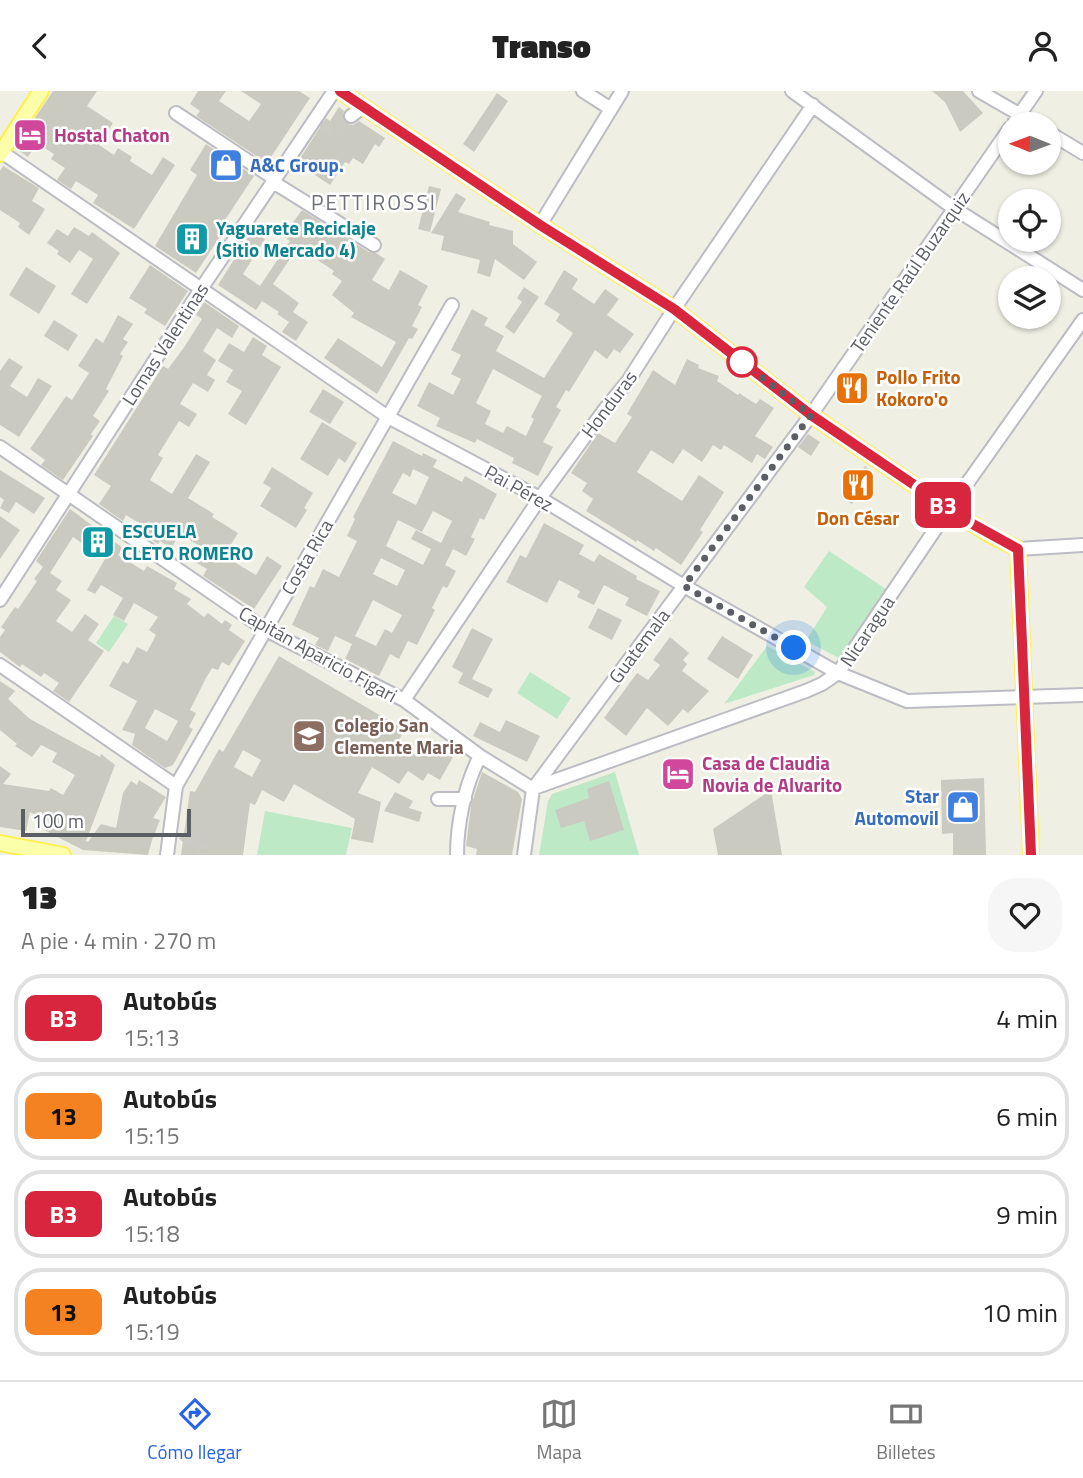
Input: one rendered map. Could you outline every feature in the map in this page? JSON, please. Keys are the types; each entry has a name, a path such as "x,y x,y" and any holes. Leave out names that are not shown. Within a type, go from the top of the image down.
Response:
{"main road":[{"path":"0,152 41,91"},
{"path":"340,91 357,111 674,309 811,415 949,509 1018,549 1031,855"},
{"path":"0,843 63,855"}],"street":[{"name":"Lomas Valentinas","path":"0,600 201,289 274,181 316,125 334,91"},
{"path":"583,91 611,109"},
{"path":"540,225 622,91"},
{"path":"792,91 954,208 1083,290"},
{"path":"979,91 1003,112"},
{"name":"Teniente Raúl Buzarquiz","path":"1021,112 1036,91"},
{"name":"Honduras","path":"404,700 540,498 605,408 628,381 813,106"},
{"path":"176,113 274,181 374,245"},
{"path":"1061,140 1083,153"},
{"name":"Teniente Raúl Buzarquiz","path":"811,415 998,145"},
{"name":"Pai Pérez","path":"0,152 388,417 540,498 684,586 838,673 906,701 1083,695"},
{"name":"Costa Rica","path":"167,855 177,832 176,786 452,305"},
{"name":"Nicaragua","path":"533,789 806,691 838,673 949,509 1083,320"},
{"name":"Guatemala","path":"524,855 533,789 811,415"},
{"name":"Capitán Aparicio Figari","path":"0,447 266,629 404,700 480,756 533,789"},
{"path":"1018,549 1083,545"},
{"path":"0,665 176,786"},
{"path":"457,855 465,799 473,769 480,756"},
{"path":"438,799 465,799"}],"green space":[{"path":"829,551 886,589 839,658 806,641 827,607 804,587"},
{"path":"114,616 128,624 109,652 96,643"},
{"path":"767,646 815,672 814,675 724,704"},
{"path":"530,672 571,698 557,719 517,693"},
{"path":"615,772 639,855 539,855 548,801 552,794"},
{"path":"265,811 352,828 346,855 257,855"}],"building":[{"path":"53,91 97,91 87,106 113,123 99,145 114,155 118,148 132,157 130,161 152,175 163,157 175,165 134,229 93,203 98,195 76,181 71,189 57,180 65,168 51,159 54,154 37,143 28,157 15,148"},
{"path":"198,91 226,91 219,101 249,121 261,104 241,91 299,91 310,98 267,163 196,116 200,111 190,104"},
{"path":"932,91 963,91 983,113 960,132 945,102"},
{"path":"497,93 508,101 474,152 463,144"},
{"path":"339,107 344,111 342,118 347,124 353,125 359,121 385,138 379,147 375,144 363,164 353,158 349,164 345,162 330,185 297,163 326,118 330,121"},
{"path":"206,144 254,176 221,226 225,229 196,273 155,246 197,175 190,170"},
{"path":"3,166 39,188 32,201 45,209 29,235 18,227 20,223 0,210 0,171"},
{"path":"429,186 441,189 430,232 418,229"},
{"path":"456,193 466,199 458,212 490,222 489,225 513,231 513,244 537,262 524,280 495,259 490,277 477,273 480,260 441,250 444,236 431,233"},
{"path":"302,210 369,252 385,259 372,280 389,290 400,270 428,286 418,305 422,307 412,326 418,329 412,339 409,338 377,394 324,358 338,338 382,367 396,342 351,317 354,313 332,295 342,281 332,274 334,271 298,247 273,284 299,303 293,312 308,322 296,341 282,332 289,322 277,314 279,312 262,301 256,310 218,285 252,231 265,239 243,274 260,286 290,241 283,236"},
{"path":"74,227 89,236 92,232 120,253 87,304 71,294 93,259 79,250 70,263 47,243 57,229 68,236"},
{"path":"150,265 188,291 165,326 144,313 147,309 129,298"},
{"path":"26,267 56,286 39,314 9,295"},
{"path":"564,270 578,279 572,289 594,304 605,289 619,299 607,315 634,334 620,353 614,349 607,359 595,350 569,392 566,390 556,407 561,410 543,442 553,447 538,476 512,463 514,458 477,439 475,443 436,426 440,418 417,406 429,382 453,395 461,379 451,374 461,355 451,350 472,309 488,318 484,325 504,336 496,351 544,378 573,333 556,321 560,314 544,304","holes":["493,369 542,396 531,417 534,419 526,436 507,426 503,433 485,424 491,411 476,403"]},
{"path":"524,287 539,297 514,334 505,327 522,302 517,298"},
{"path":"204,302 239,326 232,338 217,328 203,351 216,360 207,375 215,380 208,392 193,383 180,404 197,414 189,427 179,421 158,455 163,458 150,480 172,494 196,454 210,462 188,498 238,533 224,556 256,575 267,556 282,566 254,609 203,576 207,569 195,562 203,548 180,534 171,548 160,541 158,544 138,531 142,525 126,515 123,521 99,504 111,486 94,475 163,366 168,369 185,346 202,319 196,315"},
{"path":"118,315 133,324 123,339 128,342 120,354 123,356 106,389 109,391 93,416 100,421 91,434 93,436 63,480 41,465 45,460 30,449 66,396 72,400 89,373 78,366 96,338 103,343"},
{"path":"54,320 78,335 68,351 44,336"},
{"path":"253,337 267,346 262,355 281,367 246,425 228,414 242,391 226,382 233,370 218,361 229,343 244,352"},
{"path":"9,358 23,367 10,386 27,397 38,378 52,386 19,437 0,425 0,371"},
{"path":"687,359 699,365 698,368 719,376 717,381 738,395 739,393 756,404 760,399 774,408 755,436 773,447 765,459 757,454 752,463 724,445 721,450 713,445 702,462 683,449 673,464 651,450 637,472 682,501 699,475 724,492 700,530 703,532 681,565 656,548 654,551 637,540 636,542 586,511 593,499 582,491 587,483 571,473 598,433 615,443 632,417 627,414 653,370 675,385"},
{"name":"Pollo Frito Kokoro'o","path":"855,371 866,379 848,405 837,398"},
{"path":"323,389 344,402 330,424 309,412"},
{"path":"322,422 357,443 345,463 339,458 328,476 300,459"},
{"path":"808,434 820,442 811,456 798,447"},
{"path":"393,441 422,456 423,453 437,460 433,467 462,482 465,476 497,494 484,520 480,518 471,537 475,539 466,556 453,549 445,565 456,571 447,588 443,586 432,608 435,610 417,645 408,641 399,659 390,654 379,676 345,659 352,644 335,636 328,651 315,645 319,638 292,625 310,586 314,588 323,569 339,577 357,541 347,536 355,519 353,517","holes":["413,469 429,477 416,505 392,493 403,473 410,477","433,511 452,521 441,543 416,530 411,539 431,549 423,565 386,546 398,520 422,532","381,558 405,570 397,586 373,574","373,600 402,615 392,633 385,629 376,646 355,636"]},
{"name":"Don César","path":"865,466 873,472 852,504 843,498"},
{"path":"272,467 313,493 296,528 260,506 271,488 263,483"},
{"path":"0,470 45,498 34,514 16,502 9,513 0,508 4,500 0,497"},
{"path":"70,509 123,548 118,555 144,571 147,566 177,583 174,589 191,599 187,604 204,617 208,613 222,624 225,620 232,625 229,630 245,641 229,666 222,662 218,670 212,668 206,678 190,710 196,713 189,727 193,729 173,765 165,768 132,745 135,734 122,730 137,701 109,686 123,661 128,664 137,647 147,652 156,635 149,630 158,617 134,603 124,621 113,615 123,598 101,585 95,594 87,590 105,559 73,537 50,573 62,581 56,590 71,600 56,621 72,632 85,614 99,624 88,640 104,651 69,702 53,691 59,683 44,673 41,677 22,664 20,667 0,652 0,637 5,630 1,627 15,607 18,609 43,567 36,561","holes":["155,709 178,721 167,741 145,728"]},
{"path":"0,516 20,530 0,559"},
{"path":"544,523 584,545 579,554 594,562 599,554 637,576 636,579 660,591 647,616 625,605 629,598 604,585 594,605 577,597 580,591 559,580 547,603 506,582 520,555 526,558"},
{"path":"598,608 622,620 612,640 588,628"},
{"path":"472,628 493,639 472,679 493,689 488,698 458,683 463,673 452,667"},
{"path":"722,636 753,655 738,679 707,659"},
{"path":"670,637 689,653 683,660 687,664 682,671 709,691 688,713 683,709 668,726 647,708 626,736 604,718 637,673 648,680 660,665 653,660"},
{"path":"279,656 405,730 397,743 415,755 421,745 440,756 442,751 453,757 440,780 428,773 423,781 408,771 399,784 372,767 358,793 381,802 373,843 351,839 355,819 294,784 284,802 262,790 255,805 250,803 243,855 181,855 190,791 195,792 219,749 223,752","holes":["243,750 261,760 252,777 234,767"]},
{"path":"0,681 15,691 8,699 30,719 100,757 101,754 115,765 86,841 88,842 101,824 116,828 123,793 131,781 137,785 139,780 166,797 153,818 160,820 148,855 83,850 44,830 48,822 30,812 26,831 0,827 0,766 11,774 3,784 49,791 51,788 63,795 75,775 52,762 57,753 41,745 32,757 15,746 17,744 0,730"},
{"path":"506,720 540,736 527,762 473,736 480,722 500,732"},
{"path":"482,772 518,792 522,799 512,855 476,855 477,849 466,846 471,806"},
{"name":"Star Automovil","path":"984,778 986,855 953,855 953,833 942,834 941,780"},
{"path":"609,781 624,830 590,841 584,821 561,828 555,810 589,798 587,789"},
{"path":"771,790 782,855 718,855 713,829"},
{"path":"395,792 413,801 409,808 422,812 419,822 384,811"}],"tunnel":[{"path":"320,127 332,129 351,116"},
{"path":"183,834 207,855"}],"bus line":[{"name":"B3","path":"340,91 540,225 674,309 811,415 969,522 1018,549 1031,855"}],"place":[{"name":"Hostal Chaton","path":"30,135"},
{"name":"A&C Group.","path":"226,165"},
{"name":"Yaguarete Reciclaje (Sitio Mercado 4)","path":"192,239"},
{"name":"Pollo Frito Kokoro'o","path":"852,388"},
{"name":"Don César","path":"858,485"},
{"name":"ESCUELA CLETO ROMERO","path":"98,542"},
{"name":"Colegio San Clemente Maria","path":"309,736"},
{"name":"Casa de Claudia Novia de Alvarito","path":"678,774"},
{"name":"Star Automovil","path":"963,807"}],"district":[{"name":"PETTIROSSI","path":"374,203"}],"route":[{"path":"742,362 732,355 811,415 684,586 794,648"}]}
